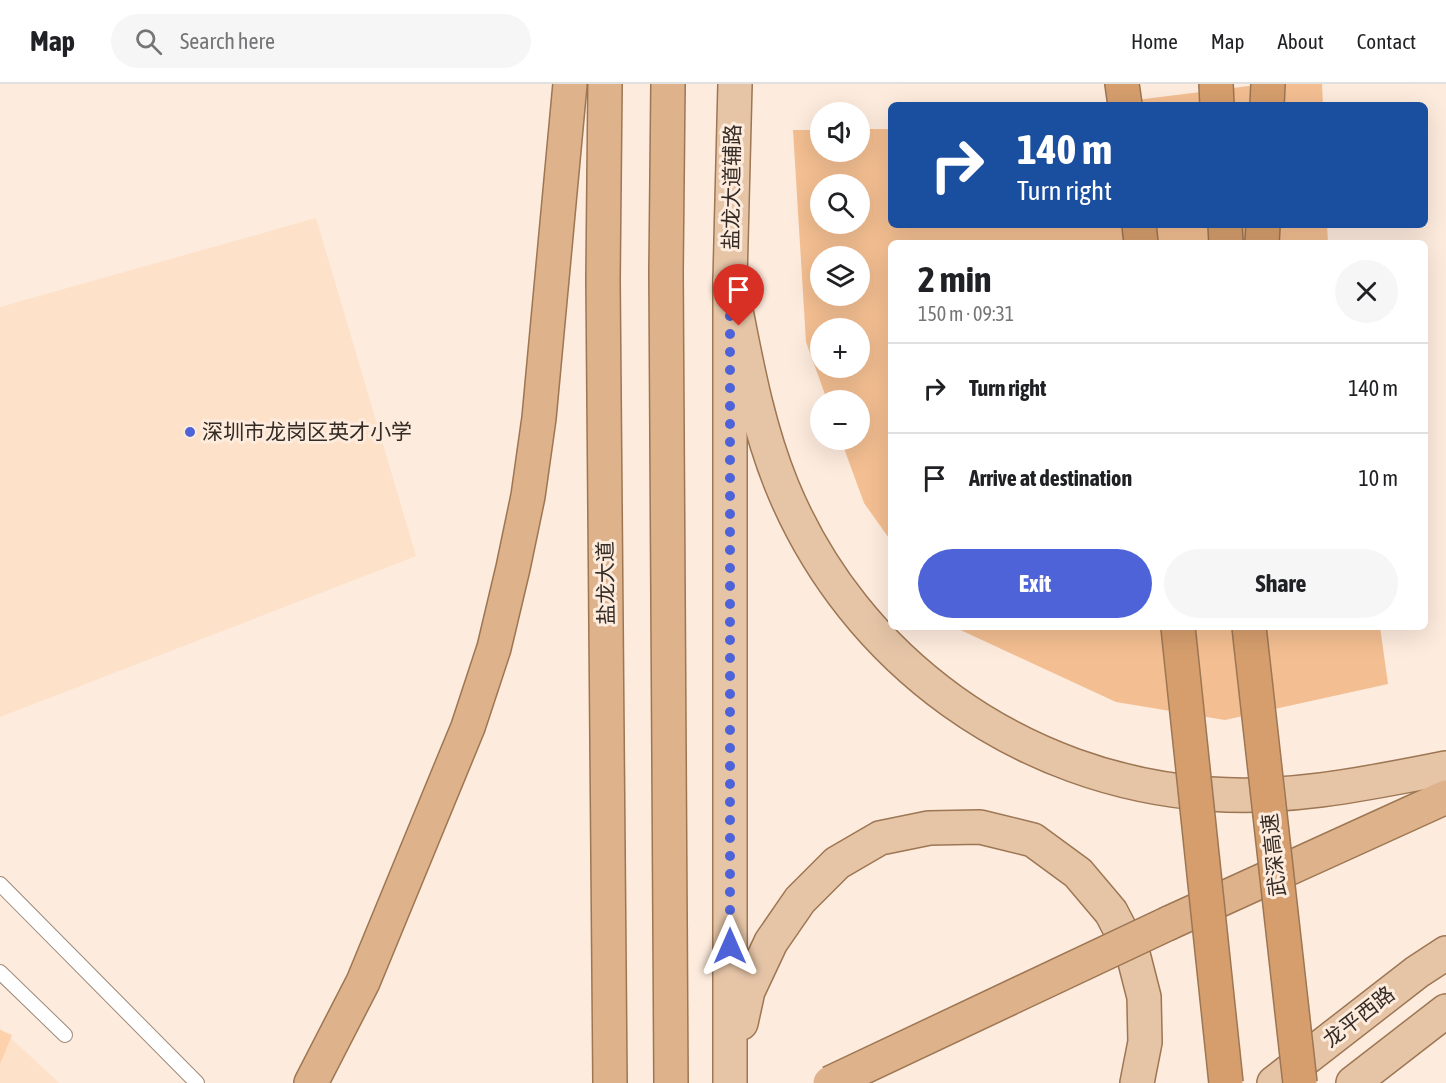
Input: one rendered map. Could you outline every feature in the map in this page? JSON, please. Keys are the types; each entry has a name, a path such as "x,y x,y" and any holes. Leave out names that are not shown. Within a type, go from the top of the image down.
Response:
{"highway":[{"path":"327,1083 363,982 468,727 494,648 528,496 539,418 570,84"},
{"name":"盐龙大道","path":"605,84 603,280 610,1083"},
{"path":"668,84 666,284 671,1083"},
{"path":"1122,84 1125,102"},
{"path":"1132,84 1132,102"},
{"path":"1216,84 1217,102"},
{"path":"1267,102 1268,84"},
{"path":"1178,630 1226,1083"},
{"name":"武深高速","path":"1249,630 1300,1083"},
{"path":"830,1083 1169,923 1446,797"},
{"path":"311,1083 363,982"}],"main road":[{"name":"盐龙大道辅路","path":"730,1074 730,280 735,84"},
{"path":"730,280 749,373 765,435 782,485 802,528 829,572 860,614 904,662 951,702 1000,733 1052,759 1102,776 1154,787 1210,794 1264,795 1381,781 1446,768"},
{"path":"730,1074 748,991 771,942 800,900 837,863 880,838 929,828 980,827 1033,840 1078,873 1111,912 1133,954 1144,997 1145,1042 1137,1083"},
{"name":"龙平西路","path":"1274,1083 1417,972 1446,953"},
{"path":"1353,1083 1446,1011"}],"lane":[{"path":"0,884 197,1083"},
{"path":"0,972 65,1035"}],"shaded area":[{"path":"1265,84 1322,84 1323,102 1120,102"},
{"path":"870,129 888,129 888,228 1327,228 1328,240 888,240 888,537 864,503 845,450 870,450 870,390 823,390 819,378 870,378 870,318 810,318 810,353 806,342 793,130 810,130 810,162 870,162"},
{"name":"深圳市龙岗区英才小学","path":"316,218 416,556 0,717 0,307"},
{"path":"960,630 1380,630 1388,684 1225,720 1116,702"},
{"path":"0,1028 59,1083 0,1083"}],"building":[{"path":"0,1030 12,1035 0,1064"}],"place":[{"name":"深圳市龙岗区英才小学","path":"190,432"}],"route":[{"path":"730,946 730,280 739,326"}]}
